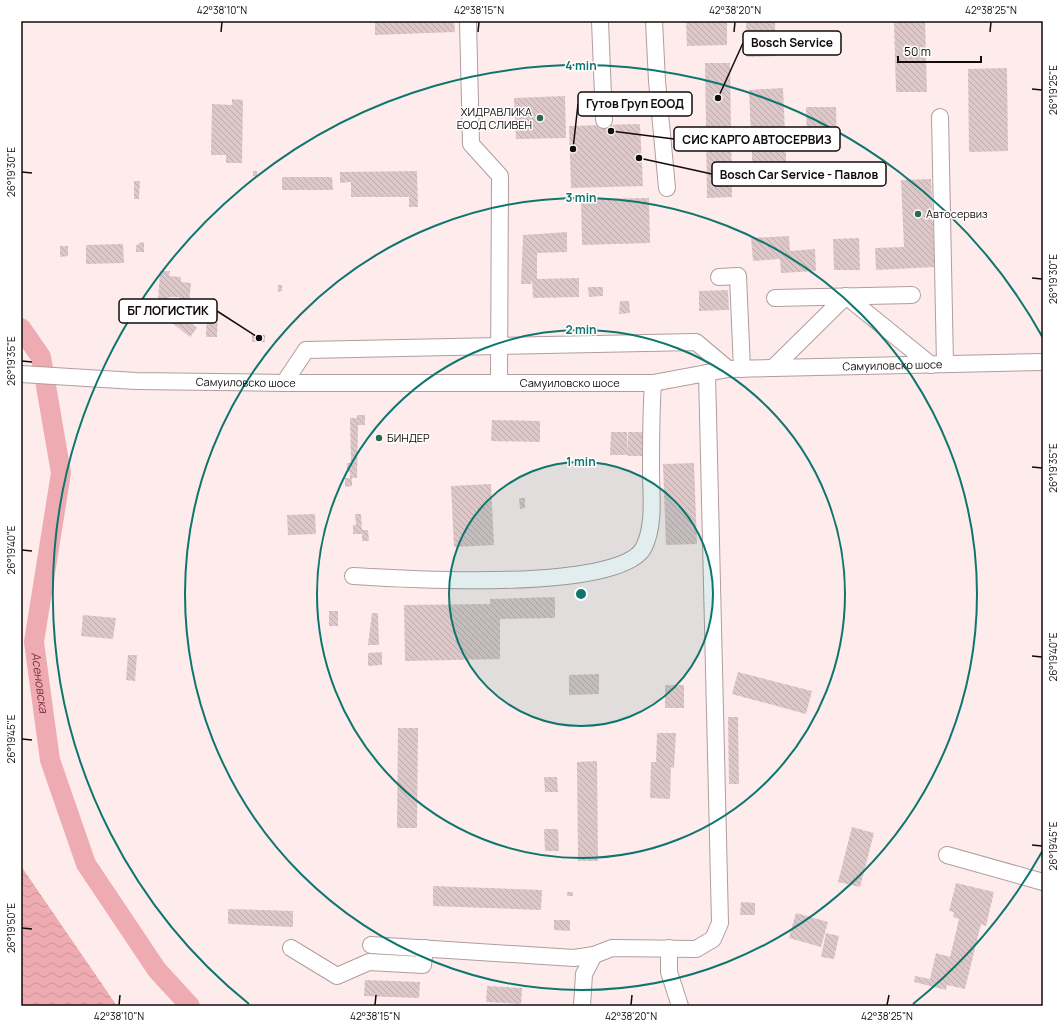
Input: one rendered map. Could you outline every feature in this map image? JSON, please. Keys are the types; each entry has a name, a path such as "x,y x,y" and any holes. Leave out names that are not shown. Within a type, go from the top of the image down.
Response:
{"street":[{"path":"468,21 471,144 500,176 500,383"},
{"path":"600,21 604,120"},
{"path":"654,21 657,81 667,188"},
{"path":"938,365 940,117"},
{"path":"719,277 738,276 735,369"},
{"path":"775,298 912,295"},
{"path":"846,296 938,365"},
{"path":"773,368 846,296"},
{"path":"284,383 306,350 696,342 735,369"},
{"name":"Самуиловско шосе","path":"21,374 136,381 284,383 653,382 735,369 1043,362"},
{"path":"371,945 574,958 594,955 612,948 696,948 713,939 720,923 707,373"},
{"path":"353,576 430,580 518,580 593,573 625,564 643,549 651,526 653,382"},
{"path":"947,855 1043,882"},
{"path":"291,948 337,976 369,962 423,965 425,948"},
{"path":"669,948 670,972 680,1006"},
{"path":"582,1006 584,974 594,955"}],"water":[{"path":"21,866 117,1006 21,1006"}],"building":[{"path":"375,21 454,21 455,32 375,35"},
{"path":"686,21 727,21 727,45 687,46"},
{"path":"746,21 775,21 776,56 747,57"},
{"path":"894,21 925,21 927,92 896,92"},
{"path":"705,63 730,63 732,197 707,198"},
{"path":"1007,68 1008,151 969,152 968,69"},
{"path":"783,88 787,179 753,180 749,90"},
{"name":"ХИДРАВЛИКА ЕООД СЛИВЕН","path":"565,96 566,138 516,139 514,98"},
{"path":"232,99 243,100 242,163 226,163 226,155 211,155 212,104 232,105"},
{"path":"806,107 836,107 837,146 807,147"},
{"path":"640,124 643,186 571,188 569,126"},
{"path":"253,171 257,171 257,176 253,176"},
{"path":"417,171 418,207 409,207 409,197 351,197 351,182 340,183 340,172"},
{"path":"282,177 332,177 333,190 282,190"},
{"name":"Автосервиз","path":"931,179 935,267 876,270 875,248 904,247 901,180"},
{"path":"134,181 140,181 139,199 134,199"},
{"path":"649,198 650,243 582,245 581,199"},
{"path":"567,232 567,252 537,253 537,279 579,278 579,297 533,298 532,279 531,284 521,284 523,235"},
{"path":"789,236 790,251 815,249 816,271 781,273 780,259 753,261 751,238"},
{"path":"859,238 860,270 834,270 833,239"},
{"path":"144,242 144,252 136,252 136,245"},
{"path":"123,244 124,263 86,264 86,245"},
{"path":"60,246 68,246 68,256 60,257"},
{"path":"160,271 170,271 169,276 181,277 181,282 191,283 189,303 179,302 179,297 169,297 169,301 158,301"},
{"path":"278,285 282,285 282,291 278,292"},
{"path":"588,287 603,287 603,296 589,297"},
{"path":"728,290 729,310 699,311 699,291"},
{"path":"620,301 629,301 630,313 619,314"},
{"path":"207,312 218,313 217,337 206,337"},
{"path":"178,313 197,328 190,337 171,322"},
{"path":"252,335 265,335 265,342 252,342"},
{"path":"357,415 365,415 365,425 358,425 357,478 352,478 352,486 345,487 345,478 350,478 350,472 347,472 347,463 351,463 350,418 357,418"},
{"path":"492,420 540,421 540,442 491,441"},
{"path":"611,432 627,432 628,455 610,455"},
{"path":"628,432 645,432 645,456 628,456"},
{"path":"694,463 697,544 666,545 663,464"},
{"path":"491,484 494,545 454,547 451,486"},
{"path":"519,498 525,498 525,508 520,509"},
{"path":"315,514 316,534 288,535 287,515"},
{"path":"355,514 361,514 362,530 368,530 369,541 362,541 362,534 353,534 353,525 356,525"},
{"path":"555,597 555,618 500,619 500,659 405,661 404,605 490,604 490,599"},
{"path":"329,611 338,611 338,626 329,626"},
{"path":"372,613 378,613 379,645 368,645"},
{"path":"83,615 116,618 113,639 81,636"},
{"path":"382,652 382,665 368,666 368,653"},
{"path":"128,655 137,655 135,681 126,680"},
{"path":"738,672 812,691 806,714 732,694"},
{"path":"599,674 599,694 569,695 569,675"},
{"path":"665,685 684,685 684,708 665,708"},
{"path":"728,717 738,717 739,784 729,784"},
{"path":"398,728 418,728 417,828 397,828"},
{"path":"657,733 676,733 674,768 671,767 670,799 650,798 651,762 656,762"},
{"path":"597,761 598,861 578,861 577,762"},
{"path":"544,777 557,777 558,792 545,792"},
{"path":"852,827 874,833 860,887 838,882"},
{"path":"544,829 558,829 559,851 545,851"},
{"path":"956,883 994,892 986,926 981,924 965,989 947,985 946,990 914,982 915,976 930,979 936,953 950,957 959,919 953,917 954,912 949,911"},
{"path":"433,886 542,890 541,910 433,906"},
{"path":"567,892 573,892 573,896 567,896"},
{"path":"741,902 755,903 755,915 740,915"},
{"path":"228,909 293,911 293,927 228,924"},
{"path":"796,913 828,922 821,947 789,938"},
{"path":"554,920 570,920 570,931 554,930"},
{"path":"826,933 839,936 834,959 821,957"},
{"path":"365,980 420,982 419,998 364,996"},
{"path":"487,986 522,988 521,1004 486,1002"}],"waterway":[{"name":"Асеновска","path":"21,328 41,357 61,473 34,642 50,760 86,864 157,970 190,1006"}],"place":[{"name":"Bosch Service","path":"718,98"},
{"name":"ХИДРАВЛИКА ЕООД СЛИВЕН","path":"540,118"},
{"name":"СИС КАРГО АВТОСЕРВИЗ","path":"611,131"},
{"name":"Гутов Груп ЕООД","path":"573,149"},
{"name":"Bosch Car Service - Павлов","path":"639,158"},
{"name":"Автосервиз","path":"918,214"},
{"name":"БГ ЛОГИСТИК","path":"259,338"},
{"name":"БИНДЕР","path":"379,438"}]}
